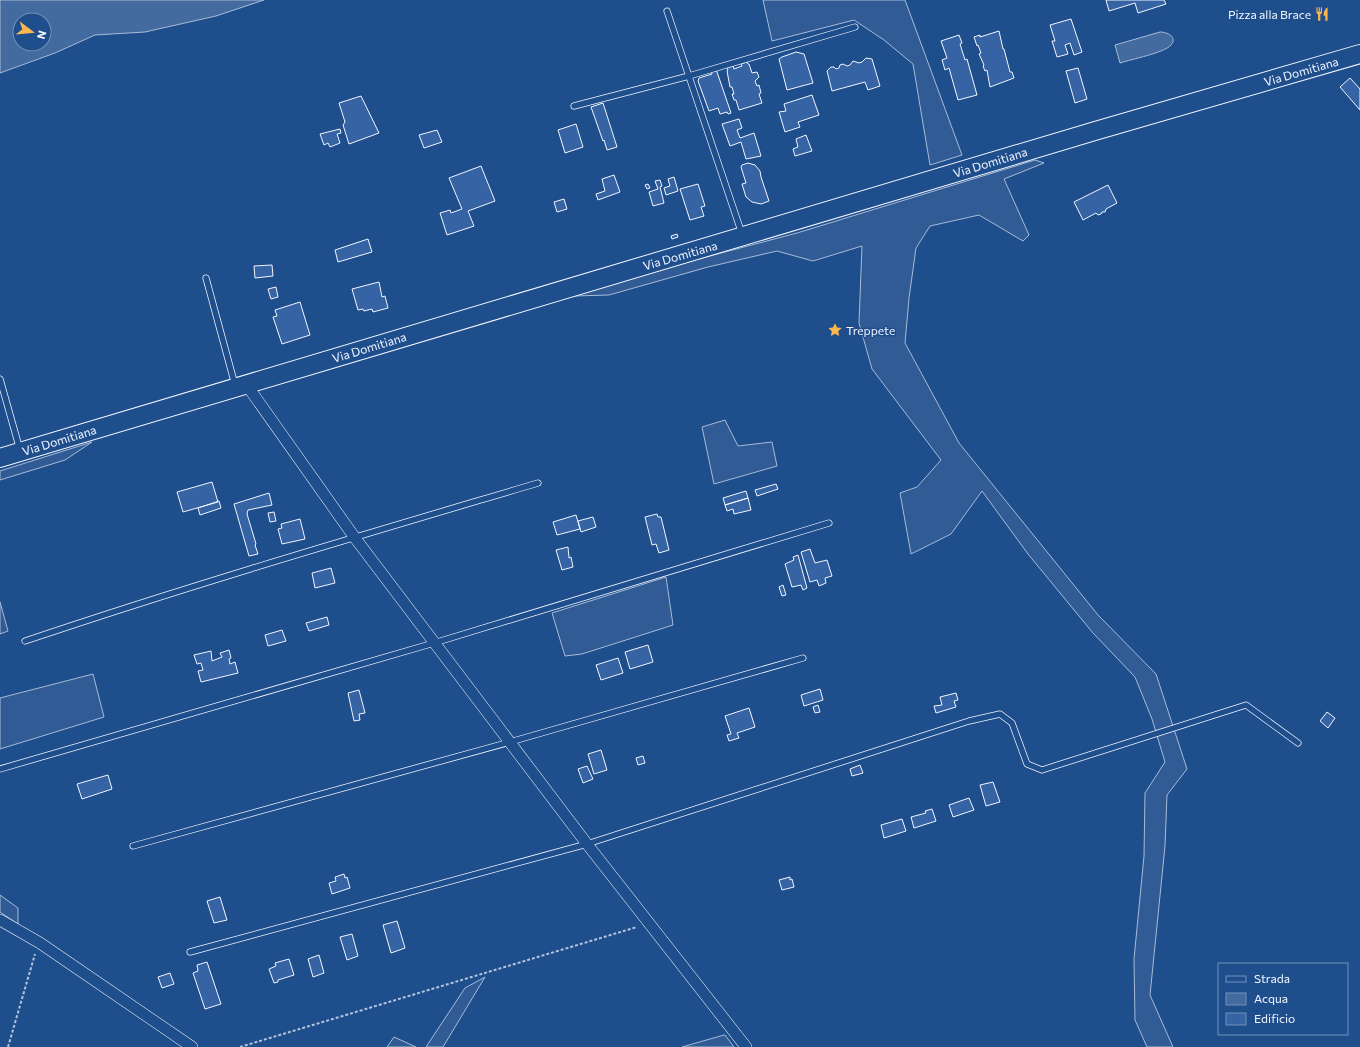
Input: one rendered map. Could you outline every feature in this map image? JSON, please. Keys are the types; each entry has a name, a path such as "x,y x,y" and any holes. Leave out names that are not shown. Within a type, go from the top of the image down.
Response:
{"main road":[{"name":"Via Domitiana","path":"0,458 1095,131 1360,54"}],"street":[{"path":"241,386 587,844 746,1047"},
{"path":"0,920 40,943 192,1047"}],"lane":[{"path":"667,12 743,236"},
{"path":"574,106 689,76 855,27"},
{"path":"206,278 241,386"},
{"path":"0,379 20,452"},
{"path":"25,641 104,614 538,483"},
{"path":"0,769 434,643 829,523"},
{"path":"133,846 510,742 803,658"},
{"path":"190,952 587,844 969,721 1000,714 1012,723 1027,764 1042,770 1246,705 1298,743"}],"path":[{"path":"240,1047 649,923"},
{"path":"8,1047 32,963 40,943"}],"shaded area":[{"path":"763,0 905,0 962,155 930,165 913,64 884,40 854,20 772,41"},
{"path":"1035,160 1044,163 1004,179 1029,235 1023,241 979,215 930,226 916,248 909,298 905,343 959,443 1098,615 1156,674 1187,769 1167,795 1165,846 1150,995 1173,1047 1147,1047 1135,1020 1134,959 1144,856 1145,793 1165,762 1152,719 1135,677 1093,633 1028,554 982,491 951,534 911,554 900,493 917,487 941,460 872,369 859,323 862,246 813,261 777,251 708,267 609,295 574,296 638,275 797,233"},
{"path":"725,420 738,446 772,442 777,466 714,484 702,427"},
{"path":"92,442 65,460 0,480 0,471"},
{"path":"666,577 673,625 582,654 565,656 552,613"},
{"path":"0,602 8,631 0,634"},
{"path":"93,674 104,717 0,749 0,698"},
{"path":"0,895 18,908 18,924 0,912"},
{"path":"485,977 443,1047 426,1047 465,988"},
{"path":"724,1035 734,1047 682,1047"},
{"path":"394,1037 416,1047 387,1047"}],"water":[{"path":"0,0 264,0 216,16 145,32 95,35 55,53 0,73"},
{"path":"1160,32 1166,33 1172,37 1173,42 1171,45 1162,51 1120,63 1115,45"}],"building":[{"path":"1106,0 1164,0 1166,4 1138,13 1135,3 1109,11"},
{"path":"1071,19 1082,52 1074,55 1070,43 1065,45 1068,54 1057,57 1052,41 1055,41 1050,25"},
{"path":"999,31 1010,72 1012,72 1014,78 990,87 987,70 985,71 983,66 984,65 979,54 981,53 974,37 980,35 980,37"},
{"path":"959,35 962,43 960,44 965,60 967,59 977,95 958,100 949,68 945,70 942,60 947,58 941,41"},
{"path":"796,52 804,54 813,83 787,90 779,59"},
{"path":"866,58 872,59 880,86 868,90 865,82 832,91 827,71 831,67 836,69 843,64 847,66 850,65 853,61 859,63 862,62"},
{"path":"747,62 752,73 757,72 759,77 755,81 757,86 759,85 761,93 759,94 762,103 739,110 736,100 734,100 732,94 734,94 732,87 730,87 727,68 733,66 734,69"},
{"path":"1078,68 1087,99 1075,103 1066,71"},
{"path":"716,69 731,113 728,114 727,112 720,114 718,108 709,111 698,81 699,78 712,74 711,71"},
{"path":"1350,78 1360,89 1360,110 1340,87"},
{"path":"812,95 819,115 798,122 800,127 785,132 779,112 786,111 784,104"},
{"path":"361,96 379,133 349,144 343,125 345,122 339,103"},
{"path":"603,103 617,147 607,150 591,107"},
{"path":"739,119 742,128 737,130 740,138 754,133 761,156 746,159 741,142 730,146 722,124"},
{"path":"576,124 583,147 565,153 558,130"},
{"path":"340,129 341,133 337,134 340,143 330,147 328,143 324,145 320,134"},
{"path":"437,130 442,142 424,148 419,135"},
{"path":"806,135 812,151 795,156 793,149 798,147 796,139"},
{"path":"748,163 755,165 760,171 769,201 761,204 752,202 746,197 742,184 746,183 741,167 742,165"},
{"path":"481,166 495,201 468,211 474,226 447,235 440,213 450,210 451,213 462,209 449,178"},
{"path":"614,175 620,192 598,200 596,194 605,191 602,179"},
{"path":"674,177 678,191 666,195 664,188 670,186 668,179"},
{"path":"660,180 664,203 653,206 649,192 658,189 655,181"},
{"path":"648,184 650,188 647,189 645,185"},
{"path":"698,184 705,206 701,207 704,216 690,220 680,189"},
{"path":"1108,185 1117,203 1106,209 1105,212 1102,212 1101,214 1098,215 1096,213 1083,220 1074,202"},
{"path":"564,199 567,209 557,212 554,202"},
{"path":"677,234 678,237 672,239 671,236"},
{"path":"368,239 372,252 338,262 335,250"},
{"path":"272,265 273,276 255,278 254,266"},
{"path":"379,282 382,297 385,296 388,308 373,312 372,309 364,311 363,309 358,310 352,289"},
{"path":"276,287 278,297 271,299 268,289"},
{"path":"300,302 310,335 282,344 273,317 277,316 275,310"},
{"path":"212,482 218,502 183,512 177,492"},
{"path":"776,484 778,489 757,496 755,490"},
{"path":"746,491 748,498 725,505 723,498"},
{"path":"269,493 272,505 248,510 247,514 258,554 249,556 234,504"},
{"path":"748,498 751,510 734,514 733,509 727,511 725,505"},
{"path":"219,501 221,508 200,515 198,508"},
{"path":"274,512 276,521 270,522 268,513"},
{"path":"657,514 658,517 661,517 669,550 659,553 656,544 652,545 645,517"},
{"path":"576,515 580,529 557,535 553,522"},
{"path":"593,517 596,527 581,532 578,521"},
{"path":"300,519 305,539 282,544 278,529 282,528 281,524"},
{"path":"568,547 569,558 571,557 573,567 562,570 556,550"},
{"path":"810,549 815,563 827,560 832,576 825,578 826,583 819,586 817,580 810,582 801,552"},
{"path":"798,555 807,588 803,590 801,585 792,587 785,564 794,560 793,557"},
{"path":"331,568 335,583 315,588 312,573"},
{"path":"783,585 786,595 782,596 779,587"},
{"path":"327,617 329,625 309,631 306,623"},
{"path":"282,630 286,641 268,646 265,635"},
{"path":"648,645 653,662 630,669 625,652"},
{"path":"229,650 231,658 229,659 230,664 235,662 238,673 201,682 198,671 203,670 201,663 197,664 194,655 211,651 212,661 222,657 220,653"},
{"path":"618,658 623,673 601,680 596,665"},
{"path":"820,689 823,700 804,706 801,695"},
{"path":"359,690 365,713 359,714 360,720 354,721 348,693"},
{"path":"956,693 958,700 954,701 956,707 936,713 934,706 942,705 940,697"},
{"path":"818,705 820,712 815,713 813,707"},
{"path":"749,708 755,727 737,733 739,738 729,741 727,735 731,734 725,716"},
{"path":"1327,712 1335,718 1328,728 1320,721"},
{"path":"601,750 607,770 594,774 588,754"},
{"path":"643,756 645,763 638,765 636,758"},
{"path":"860,765 863,773 852,776 850,769"},
{"path":"587,766 593,779 583,783 578,769"},
{"path":"108,775 112,789 82,799 77,784"},
{"path":"993,782 1000,802 986,806 980,785"},
{"path":"969,798 974,810 953,817 949,805"},
{"path":"932,809 936,821 914,828 911,817 926,813 925,811"},
{"path":"902,819 906,831 884,838 881,825"},
{"path":"344,874 345,878 347,877 350,888 332,894 329,883 336,881 335,877"},
{"path":"790,877 794,887 782,890 779,880"},
{"path":"220,897 227,920 214,923 207,901"},
{"path":"397,921 405,948 391,953 383,925"},
{"path":"352,934 358,956 347,960 340,937"},
{"path":"319,955 324,973 313,977 308,959"},
{"path":"289,959 294,975 278,980 278,982 274,983 269,969 276,966 275,963"},
{"path":"207,962 221,1004 205,1009 193,973 198,971 197,965"},
{"path":"170,973 174,984 162,988 158,977"}],"place":[{"name":"Pizza alla Brace","path":"1322,14"},
{"name":"Treppete","path":"835,330"}]}
